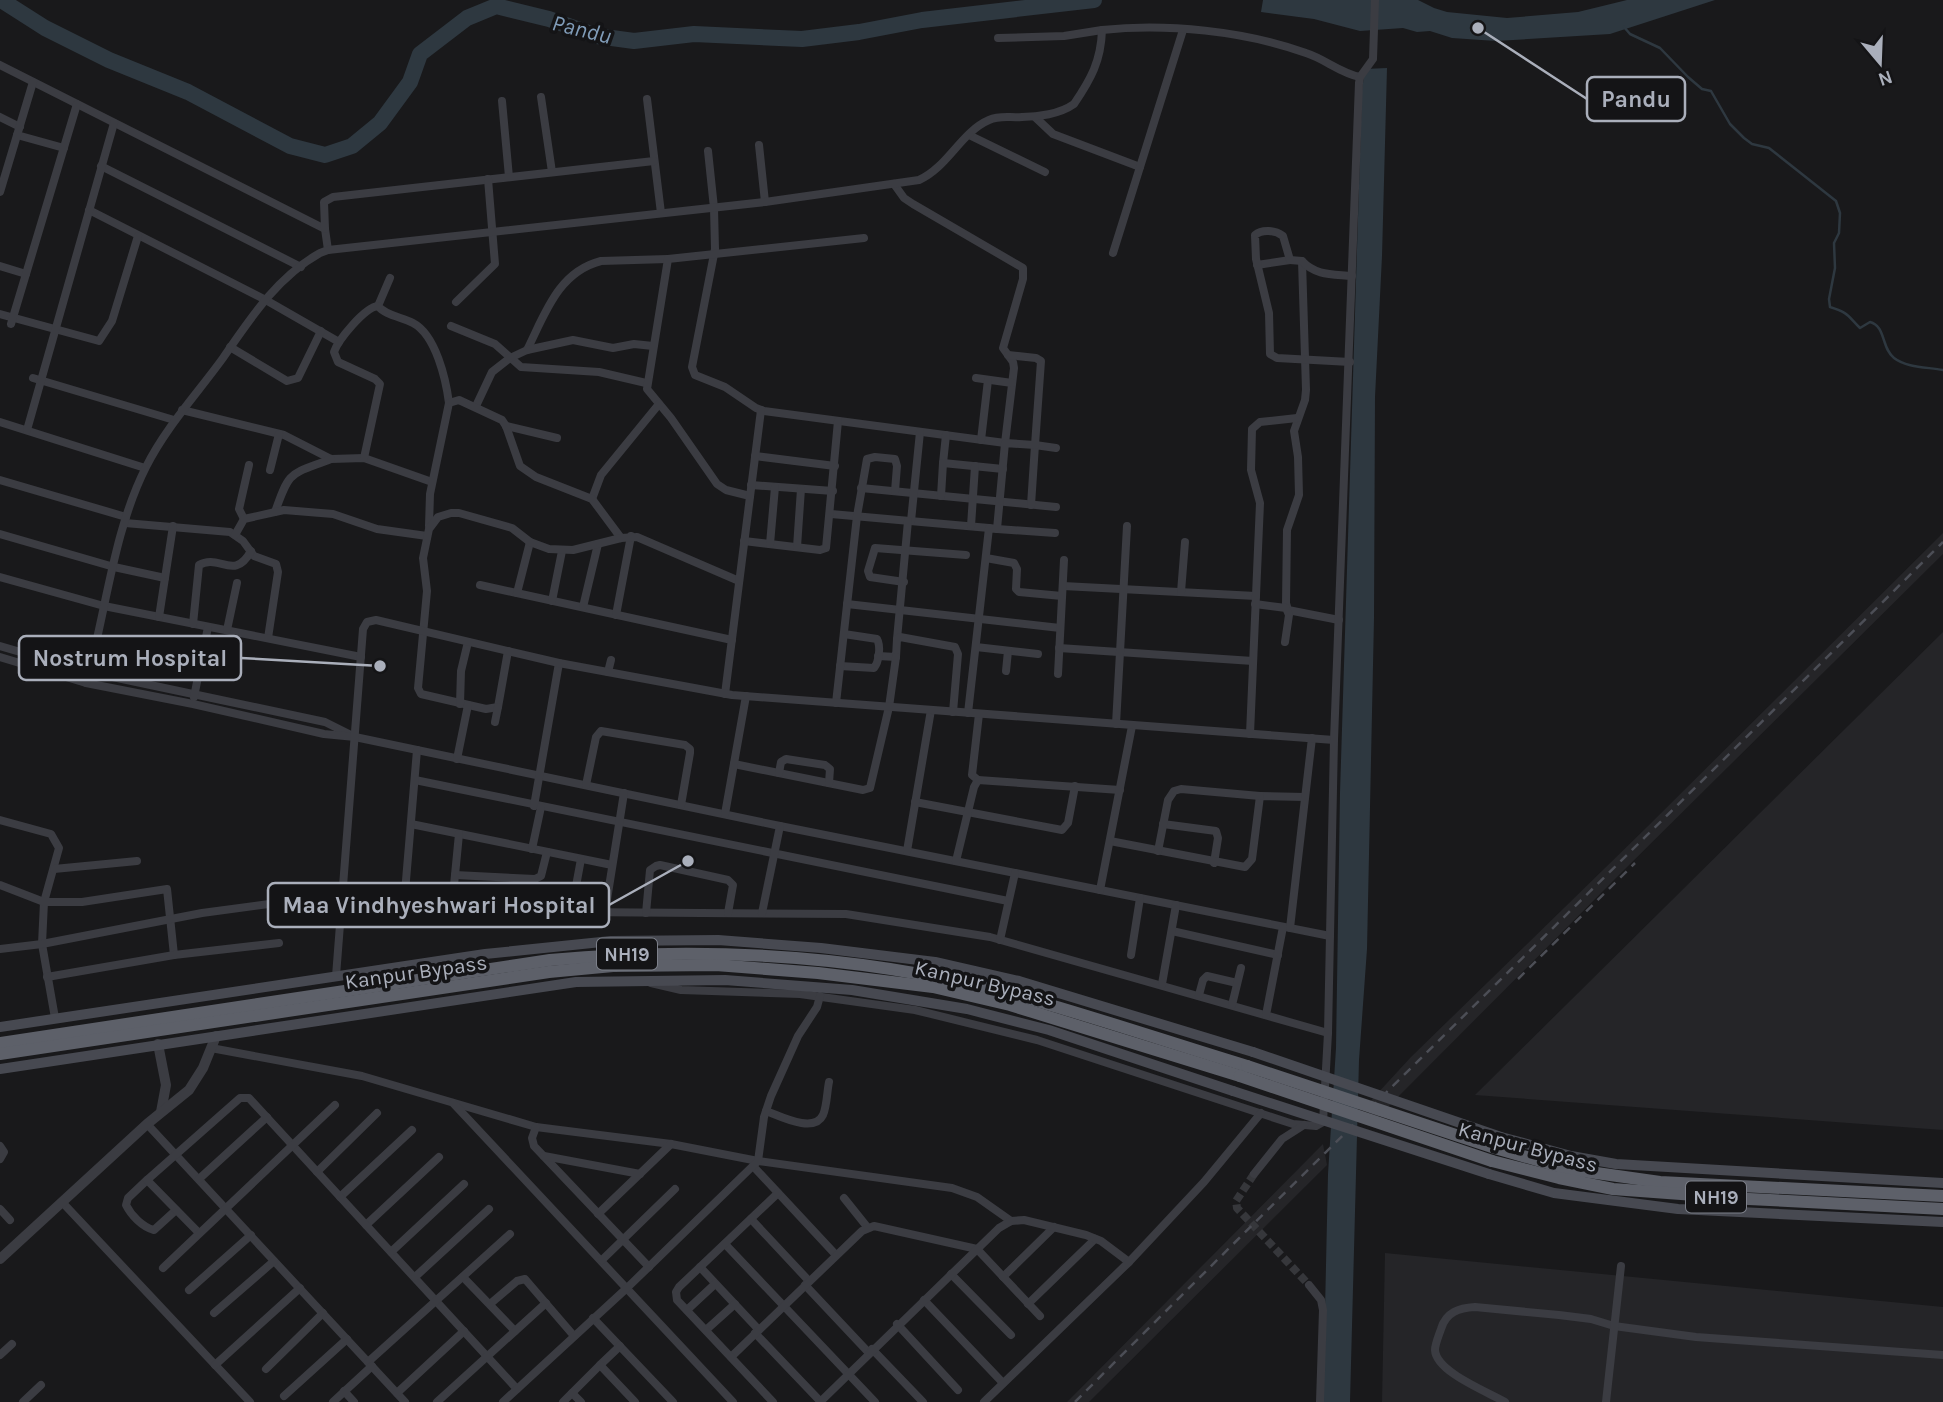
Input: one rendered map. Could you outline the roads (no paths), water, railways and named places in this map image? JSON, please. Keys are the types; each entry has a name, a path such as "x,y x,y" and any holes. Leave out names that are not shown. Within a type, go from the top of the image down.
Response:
{"highway":[{"name":"Kanpur Bypass","path":"0,1043 550,960 617,954 736,954 819,960 933,977 1018,996 1247,1066 1496,1149 1559,1178 1613,1189 1943,1209"},
{"name":"Kanpur Bypass","path":"0,1054 548,972 614,966 716,965 818,973 933,987 1010,1005 1240,1076 1568,1169 1660,1182 1943,1196"}],"main road":[{"path":"0,1027 485,954 571,944 611,941 733,941 821,948 935,962 1019,981 1252,1052 1496,1149 1571,1156 1616,1164 1943,1183"},
{"path":"0,1069 576,982 726,980 852,990 967,1009 1049,1030 1554,1193 1678,1209 1943,1222"}],"street":[{"path":"641,980 660,987 681,990 780,992 915,1010 1037,1040 1293,1124 1316,1126 1323,1122 1328,1033 1334,740 1360,77 1374,54 1375,0"},
{"path":"998,38 1064,36 1102,30 1218,32 1290,48 1315,57 1348,75 1360,77"},
{"path":"86,683 125,520 145,468 174,421 264,299 312,257 328,250 765,202 894,184 927,176 984,122 998,116 1035,117 1074,104 1098,62 1102,30"},
{"path":"1113,253 1183,30"},
{"path":"0,65 325,229"},
{"path":"0,191 33,82"},
{"path":"541,97 552,172"},
{"path":"647,99 661,214"},
{"path":"502,101 509,177"},
{"path":"12,321 77,104"},
{"path":"0,117 18,131 64,148"},
{"path":"1035,117 1053,134 1140,167"},
{"path":"27,430 37,379 55,329 114,123"},
{"path":"969,135 1045,172"},
{"path":"759,145 765,202"},
{"path":"708,151 714,208 714,254 692,371 695,375 725,387 761,410 1056,448"},
{"path":"328,250 323,207 328,198 654,161"},
{"path":"102,166 301,267"},
{"path":"456,302 495,264 488,179"},
{"path":"894,184 904,198 1023,268 1023,279 1003,348 1014,368 1000,502 986,558 968,713"},
{"path":"89,211 264,299 339,342"},
{"path":"1290,260 1283,236 1276,232 1261,231 1255,235 1253,239 1257,265 1269,313 1270,354 1276,358 1350,362"},
{"path":"0,314 12,321 99,341 111,321 138,236"},
{"path":"527,350 552,299 571,275 601,261 668,259 864,238"},
{"path":"668,259 647,390 717,484 726,490 750,496"},
{"path":"1257,265 1302,261 1309,269 1320,273 1352,276"},
{"path":"1302,261 1305,400 1294,431 1299,495 1287,530 1286,603 1288,610 1339,620"},
{"path":"0,266 26,274"},
{"path":"378,306 390,278"},
{"path":"364,458 380,384 375,379 338,362 334,352 339,342 370,307 378,306"},
{"path":"378,306 382,311 413,323 424,333 441,364 449,403 432,482 423,558 427,591 421,631 418,688 421,694 486,709 498,706"},
{"path":"451,326 500,347 521,367 599,372 646,383"},
{"path":"230,347 287,381 298,378 321,331"},
{"path":"476,406 488,378 510,358 527,350 573,340 613,348 634,344 653,346"},
{"path":"1008,355 1041,361 1031,505"},
{"path":"976,378 1012,383"},
{"path":"37,379 174,421"},
{"path":"981,440 988,380"},
{"path":"449,403 459,400 502,420 516,459 527,472 592,499 621,538"},
{"path":"592,499 601,475 659,404"},
{"path":"182,410 279,434 331,459"},
{"path":"725,694 761,410"},
{"path":"1250,734 1260,503 1251,470 1252,429 1260,422 1297,418"},
{"path":"744,541 820,550 827,548 838,421"},
{"path":"0,422 145,468"},
{"path":"506,426 557,438"},
{"path":"734,764 863,790 870,788 889,707 920,432"},
{"path":"270,470 279,434"},
{"path":"940,496 946,435"},
{"path":"755,456 835,466"},
{"path":"275,512 286,482 292,474 331,459 364,458 432,482"},
{"path":"836,703 857,516 867,459 895,459 895,491"},
{"path":"943,463 1003,468"},
{"path":"244,519 239,509 249,465"},
{"path":"971,526 975,466"},
{"path":"0,481 125,520 221,530 235,535 258,558 273,562 278,567 268,638"},
{"path":"751,485 833,491"},
{"path":"770,544 775,486"},
{"path":"861,488 1056,507"},
{"path":"797,547 801,489"},
{"path":"235,535 244,519 297,510 333,513 377,529 428,532"},
{"path":"428,532 438,517 458,513 512,528 530,542 549,550 562,551 631,536 739,581"},
{"path":"831,514 1055,533"},
{"path":"159,617 173,526"},
{"path":"1116,724 1127,526"},
{"path":"0,534 114,567 165,578"},
{"path":"617,615 631,536"},
{"path":"516,593 530,542"},
{"path":"1181,592 1185,542"},
{"path":"583,607 598,544"},
{"path":"904,582 873,579 868,571 875,548 966,555"},
{"path":"193,624 201,551"},
{"path":"198,568 205,562 242,565 251,551"},
{"path":"552,601 562,551"},
{"path":"986,558 1014,563 1017,569 1018,592 1062,596"},
{"path":"1058,674 1064,559"},
{"path":"0,576 104,606 361,657"},
{"path":"227,630 237,583"},
{"path":"481,585 732,639"},
{"path":"1063,586 1181,592 1255,600 1286,608 1289,615 1285,642"},
{"path":"847,604 1060,628"},
{"path":"336,976 363,629 367,622 376,620 559,663 725,694 1334,740"},
{"path":"194,699 208,626"},
{"path":"840,666 874,668 878,656 877,639 844,634"},
{"path":"897,639 900,637 955,647 954,712"},
{"path":"457,759 464,704 461,671 468,642"},
{"path":"0,646 89,673 194,699"},
{"path":"976,647 1038,654"},
{"path":"1059,648 1253,661"},
{"path":"12,661 16,651"},
{"path":"495,722 508,651"},
{"path":"1006,671 1008,651"},
{"path":"878,656 896,657"},
{"path":"0,657 86,683 326,722 355,737 457,759 1330,936"},
{"path":"608,672 611,660"},
{"path":"533,849 539,775 559,663"},
{"path":"725,814 746,696"},
{"path":"906,851 931,710"},
{"path":"979,714 972,775 978,780 1120,790"},
{"path":"1100,890 1132,726"},
{"path":"586,785 596,737 601,731 685,745 690,749 690,753 681,805"},
{"path":"1266,1015 1278,955 1287,928 1312,738"},
{"path":"404,904 417,750"},
{"path":"779,773 781,762 786,759 825,765 830,769 829,783"},
{"path":"415,780 619,824 1008,901"},
{"path":"956,861 978,780"},
{"path":"915,802 1062,830 1068,823 1075,786"},
{"path":"1158,851 1168,800 1174,791 1181,789 1305,797"},
{"path":"605,912 624,793"},
{"path":"1110,841 1239,868 1250,864 1252,859 1260,796"},
{"path":"0,820 51,834 59,848 44,902 42,943 55,1018"},
{"path":"411,824 612,865"},
{"path":"1163,824 1216,831 1218,838 1214,863"},
{"path":"762,913 780,826"},
{"path":"451,916 459,834"},
{"path":"455,875 535,879 541,876 547,852"},
{"path":"571,913 581,859"},
{"path":"54,869 137,861"},
{"path":"646,913 650,870 660,866 728,880 733,889 728,913"},
{"path":"1000,940 1015,873"},
{"path":"0,885 44,902 82,902 167,889 174,955"},
{"path":"343,889 467,920 605,912 846,914 1000,940 1328,1033"},
{"path":"1132,955 1140,898"},
{"path":"0,949 284,902"},
{"path":"1162,984 1177,905"},
{"path":"1172,930 1278,955"},
{"path":"47,977 174,955 279,943"},
{"path":"1232,1005 1241,968"},
{"path":"1199,995 1203,980 1207,976 1237,983"},
{"path":"503,1402 628,1287 755,1164 766,1111 793,1046 817,1007 820,996"},
{"path":"0,1259 196,1082 216,1036"},
{"path":"158,1044 166,1085 161,1112"},
{"path":"211,1048 362,1076 536,1127 671,1144 755,1164 952,1188 977,1197 1011,1221"},
{"path":"766,1111 800,1123 816,1121 823,1115 829,1082"},
{"path":"176,1210 154,1230 146,1227 126,1205 128,1198 147,1180 240,1098 249,1098 517,1389"},
{"path":"452,1101 733,1402"},
{"path":"163,1268 335,1105"},
{"path":"317,1172 377,1113"},
{"path":"984,1402 1129,1262 1204,1182 1262,1113"},
{"path":"199,1179 267,1117"},
{"path":"147,1124 405,1402"},
{"path":"1254,1174 1282,1139 1304,1125"},
{"path":"536,1127 532,1142 649,1267"},
{"path":"340,1196 412,1130"},
{"path":"598,1214 671,1144"},
{"path":"0,1146 4,1152 0,1159"},
{"path":"544,1156 640,1174"},
{"path":"366,1224 439,1157"},
{"path":"755,1164 778,1193 836,1255"},
{"path":"147,1180 199,1234"},
{"path":"391,1252 464,1184"},
{"path":"602,1260 675,1189"},
{"path":"773,1402 677,1300 676,1292 778,1193"},
{"path":"844,1198 868,1227"},
{"path":"62,1202 250,1402"},
{"path":"0,1209 10,1220"},
{"path":"415,1277 489,1209"},
{"path":"751,1219 870,1351 923,1402"},
{"path":"700,1268 820,1402 897,1324 999,1228 1011,1221 1024,1220 1096,1239 1129,1262"},
{"path":"731,1357 868,1227 880,1226 977,1250 1040,1316"},
{"path":"1003,1277 1054,1227"},
{"path":"332,1402 510,1234"},
{"path":"189,1290 251,1235"},
{"path":"1028,1304 1096,1239"},
{"path":"725,1244 875,1402"},
{"path":"214,1313 274,1261"},
{"path":"1606,1402 1621,1266"},
{"path":"951,1274 1011,1335"},
{"path":"463,1277 515,1331"},
{"path":"490,1304 517,1281 525,1279 574,1336"},
{"path":"687,1310 715,1284"},
{"path":"1309,1284 1321,1300 1323,1310 1320,1402"},
{"path":"215,1365 300,1288"},
{"path":"924,1300 1003,1383"},
{"path":"437,1402 546,1303"},
{"path":"706,1331 735,1304"},
{"path":"1505,1402 1446,1369 1438,1360 1435,1350 1442,1323 1452,1312 1475,1307 1591,1319 1614,1326 1696,1337 1943,1355"},
{"path":"266,1370 323,1313"},
{"path":"593,1318 673,1402"},
{"path":"897,1324 958,1390"},
{"path":"397,1393 464,1331"},
{"path":"284,1396 347,1339"},
{"path":"0,1355 12,1344"},
{"path":"563,1402 620,1346"},
{"path":"600,1365 635,1402"},
{"path":"23,1402 41,1385"},
{"path":"344,1391 354,1402"},
{"path":"572,1393 581,1402"}],"waterway":[{"name":"Pandu","path":"1,0 45,28 109,60 188,92 290,146 325,155 352,146 380,123 410,82 420,54 467,18 496,6 549,19 597,36 634,41 694,34 802,39 922,20 1094,0"},
{"path":"1624,27 1630,34 1660,48 1702,89 1711,91 1730,124 1744,138 1752,144 1769,148 1836,201 1840,213 1839,233 1834,243 1835,268 1830,307 1850,317 1860,328 1870,322 1875,324 1890,354 1899,361 1943,370"}],"tunnel":[{"path":"1254,1174 1236,1201 1237,1208 1309,1285"}],"railway":[{"path":"1075,1402 1943,542"},
{"path":"1518,979 1635,863"}],"place":[{"name":"Pandu","path":"1478,28"},
{"name":"Nostrum Hospital","path":"380,666"},
{"name":"Maa Vindhyeshwari Hospital","path":"688,861"}]}
